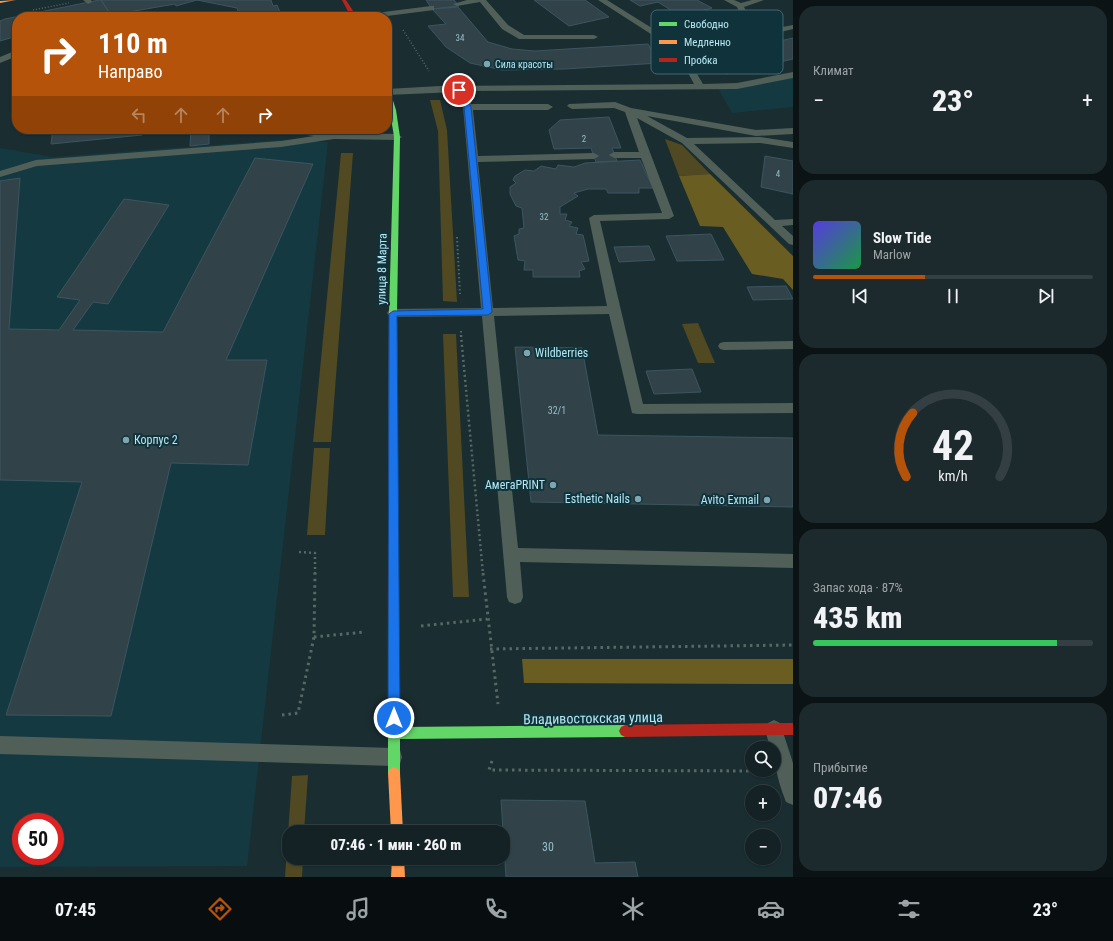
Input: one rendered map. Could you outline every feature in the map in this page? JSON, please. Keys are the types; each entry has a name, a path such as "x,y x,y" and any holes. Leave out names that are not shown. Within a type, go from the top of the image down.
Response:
{"main road":[{"path":"0,2 14,0"},
{"path":"344,0 351,12"},
{"name":"улица 8 Марта","path":"392,107 397,137 393,314 393,757 397,825"},
{"name":"Владивостокская улица","path":"394,733 502,733 793,728"},
{"path":"398,865 398,877"}],"lane":[{"path":"458,4 482,0 505,27 522,37 594,37"},
{"path":"602,0 651,31"},
{"path":"728,0 740,6 742,10"},
{"path":"740,6 760,0"},
{"path":"392,13 431,8"},
{"path":"783,29 793,27"},
{"path":"0,60 12,55"},
{"path":"693,74 700,86"},
{"path":"392,92 737,86 793,75"},
{"path":"596,88 600,95 615,105 630,110 756,133 793,131"},
{"path":"459,90 468,107 515,597"},
{"path":"572,106 615,105"},
{"path":"468,107 548,106"},
{"path":"630,110 685,142 793,242"},
{"path":"630,110 645,155 669,216 594,218 637,409 793,408"},
{"path":"325,134 334,136"},
{"path":"0,174 36,163 281,144 334,136 397,137"},
{"path":"685,142 760,140 793,145"},
{"path":"614,155 645,155"},
{"path":"473,159 594,156"},
{"path":"774,223 793,222"},
{"path":"393,314 614,310"},
{"path":"724,346 793,345"},
{"path":"511,555 793,561"},
{"path":"774,729 793,795"},
{"path":"0,745 393,757"}],"path":[{"path":"68,1 30,9 76,1"},
{"path":"282,714 298,713 314,637 315,553 298,552"},
{"path":"486,619 502,733 489,770 786,772"},
{"path":"490,649 793,645"}],"shaded area":[{"path":"793,75 793,107 732,113 718,88"},
{"path":"430,100 440,100 447,130 457,302 443,301 438,131"},
{"path":"665,139 682,145 710,174 679,176"},
{"path":"280,140 328,142 247,866 0,867 0,148 53,157"},
{"path":"341,153 353,153 331,442 313,442"},
{"path":"710,174 793,256 793,290 783,279 752,274 723,227 700,226 679,176"},
{"path":"698,323 715,363 698,363 682,324"},
{"path":"443,334 456,334 469,597 453,597"},
{"path":"314,448 330,448 325,535 307,535"},
{"path":"522,659 793,659 793,684 524,683"},
{"path":"308,775 304,825 289,825 292,776"},
{"path":"286,865 303,865 302,877 285,877"}],"building":[{"path":"101,0 109,12 40,12"},
{"path":"101,0 197,0 176,6 175,4 128,12 109,12"},
{"path":"197,0 271,0 273,6 277,5 280,12 238,12 237,8"},
{"path":"426,0 454,0 459,6 432,9"},
{"path":"534,0 585,0 609,17 569,26"},
{"path":"630,0 697,0 712,8 705,10 671,10 658,2 640,6"},
{"path":"458,7 488,42 512,49 535,51 648,44 651,49 651,64 565,69 502,70 470,63 446,47 428,26 446,24 432,9"},
{"path":"12,18 12,37 0,41 0,21"},
{"path":"793,38 793,59 783,61 783,40"},
{"path":"609,117 621,148 612,148 617,161 596,162 591,148 554,149 549,130 560,120"},
{"path":"52,134 142,134 142,135 51,144"},
{"path":"191,134 209,134 209,144 190,146"},
{"path":"765,156 793,161 793,194 761,187"},
{"name":"Корпус 2","path":"255,158 313,164 226,360 267,360 248,465 171,463 111,716 6,715 82,482 0,480 0,181 20,178 9,329 59,330 80,300 57,297 124,199 169,205 108,304 93,302 73,330 163,332"},
{"path":"640,160 653,188 639,188 639,193 608,193 606,189 588,189 574,193 578,196 560,207 560,214 567,214 565,220 572,222 569,226 578,228 576,234 583,235 589,261 581,262 585,269 579,271 580,277 533,277 533,270 524,270 525,261 518,260 514,236 519,234 519,229 524,228 522,208 516,206 510,194 510,187 516,183 513,180 515,176 525,170 534,171 541,166 556,169 558,165 574,167 585,163"},
{"path":"711,234 724,260 677,261 666,236"},
{"path":"649,246 655,260 619,262 614,247"},
{"path":"786,286 793,299 753,300 747,287"},
{"path":"515,347 582,348 598,435 793,438 793,507 531,502"},
{"path":"692,369 701,392 654,394 646,371"},
{"path":"501,800 585,801 595,863 635,862 638,877 506,877 505,865 510,865 510,825 503,825"}],"traffic: fast":[{"path":"392,107 397,137 393,313"},
{"path":"393,620 394,773"},
{"path":"394,733 625,731"}],"traffic: slow":[{"path":"0,2 14,0"},
{"path":"393,313 393,620"},
{"path":"394,773 397,825"},
{"path":"398,865 398,877"}],"traffic: jam":[{"path":"344,0 351,12"},
{"path":"625,731 793,729"}],"place":[{"name":"Сила красоты","path":"487,64"},
{"name":"Wildberries","path":"527,353"},
{"name":"Корпус 2","path":"126,440"},
{"name":"АмегаPRINT","path":"553,485"},
{"name":"Esthetic Nails","path":"638,499"},
{"name":"Avito Exmail","path":"767,500"}],"route":[{"path":"394,718 393,314 488,312 468,107 459,90"}]}
